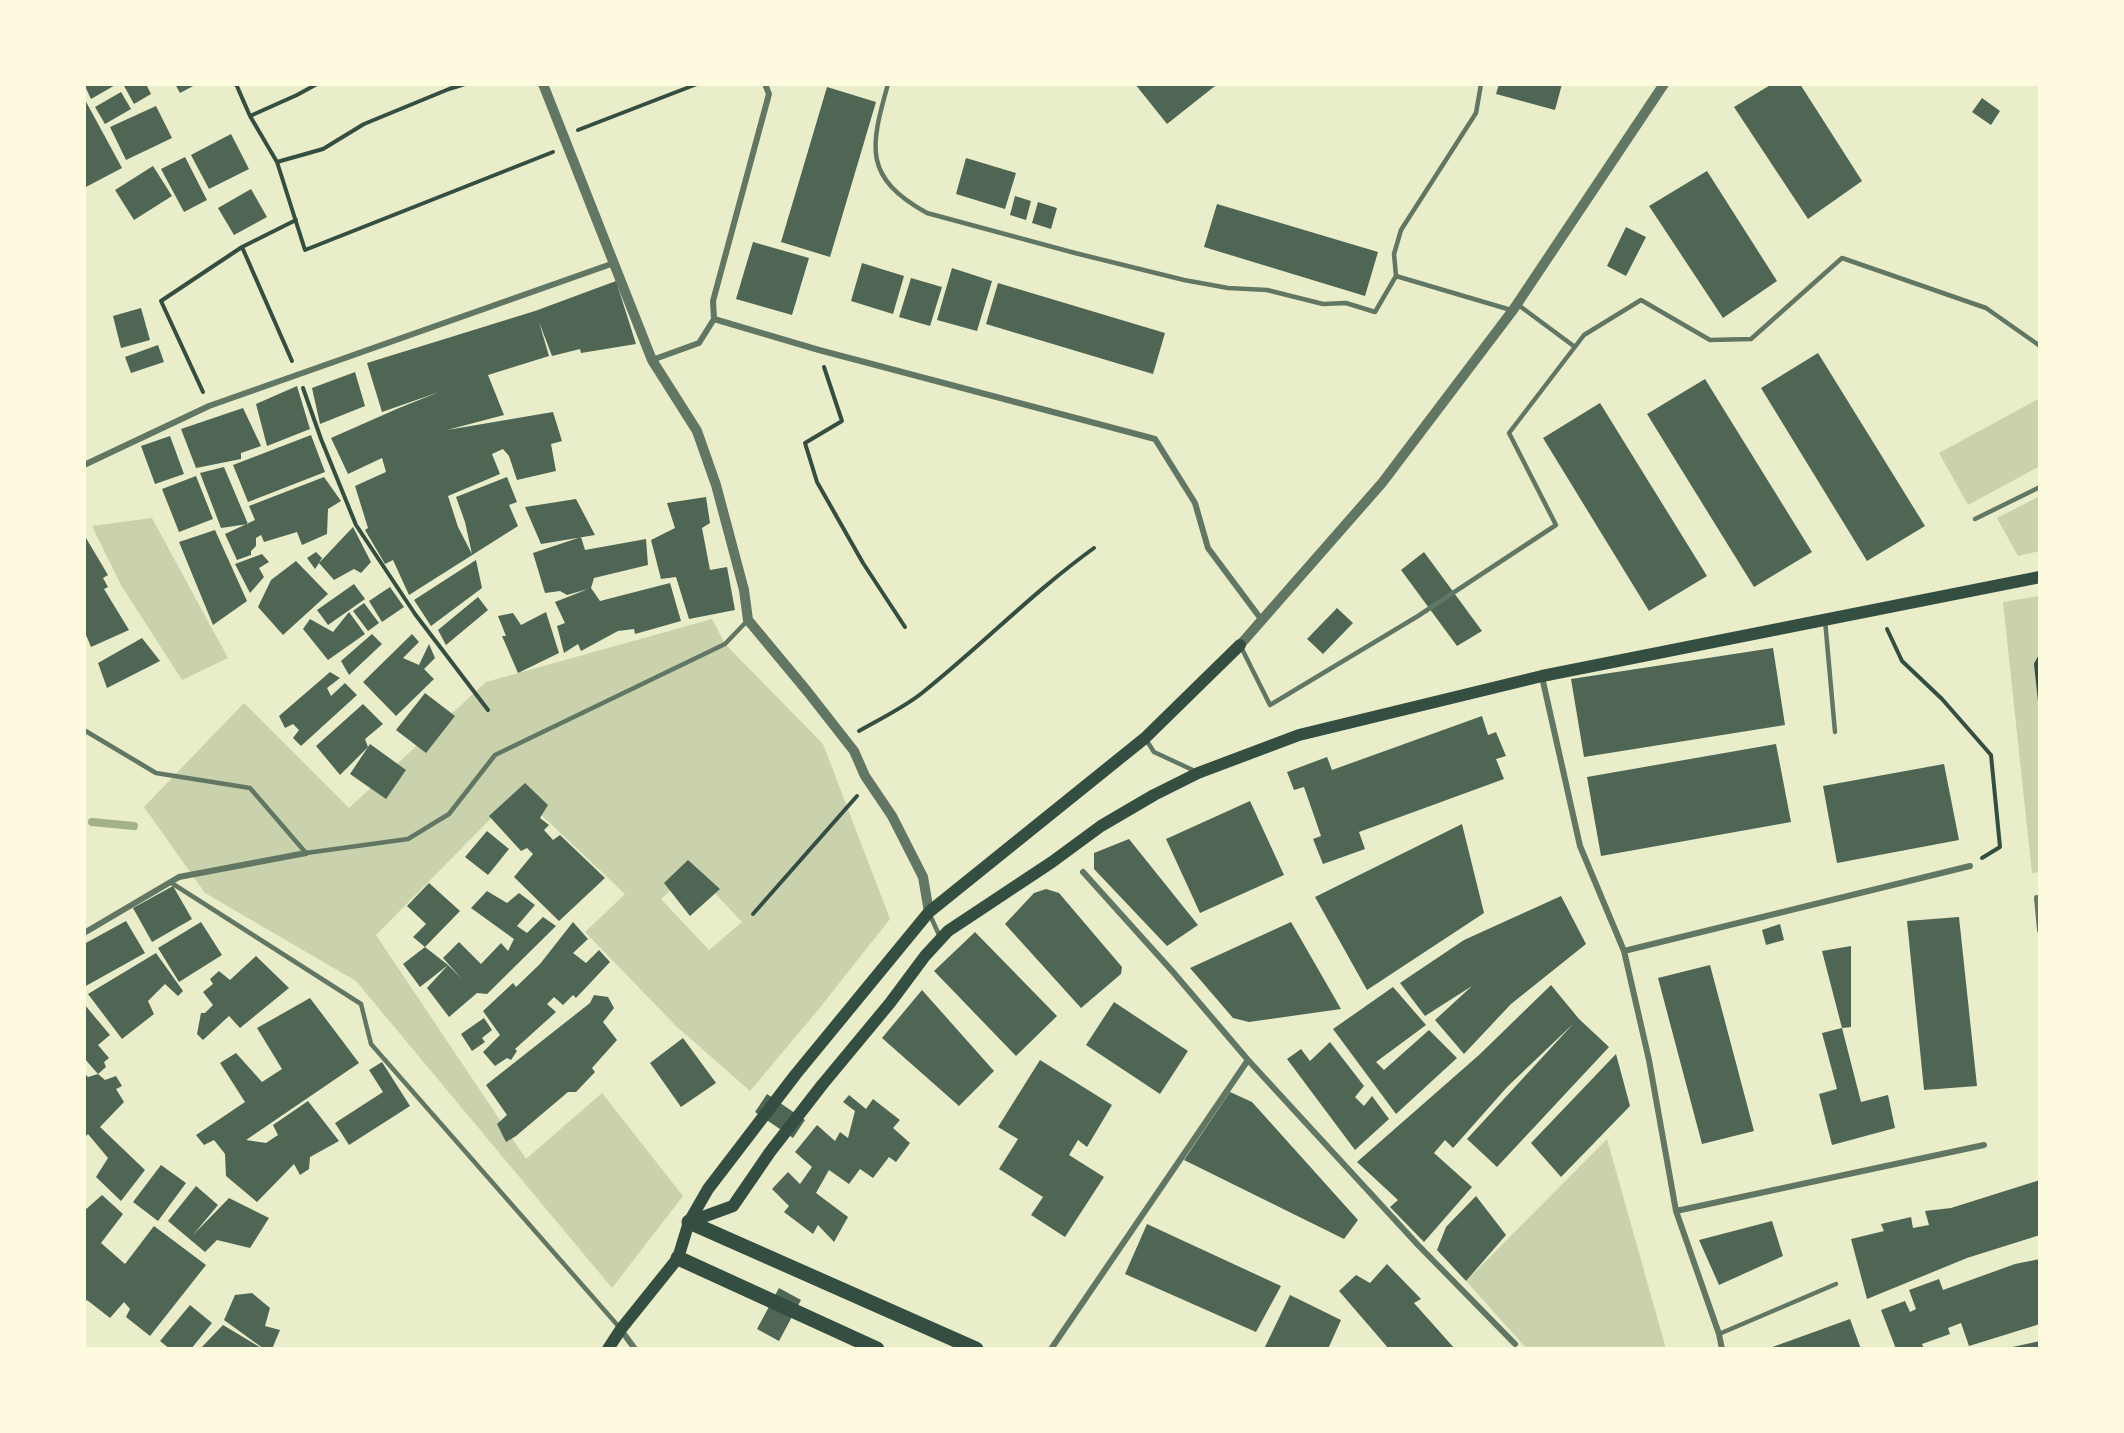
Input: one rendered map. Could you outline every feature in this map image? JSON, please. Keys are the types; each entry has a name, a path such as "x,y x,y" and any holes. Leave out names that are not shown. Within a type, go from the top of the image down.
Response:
{"main road":[{"path":"689,1222 733,1206 770,1152 815,1094 890,1003 925,956 948,931 1052,862 1101,826 1198,773 1299,735 1542,676 2040,577"},
{"path":"608,1349 621,1329 678,1258 689,1222 708,1189 796,1074 929,912 1145,738 1240,645"},
{"path":"689,1222 975,1349"},
{"path":"678,1258 877,1349"}],"street":[{"path":"543,84 652,360 697,431 716,485 744,591 748,620 846,740 892,816 922,877 929,912"},
{"path":"652,360 699,343 714,319 713,301 769,94 765,84"},
{"path":"1240,645 1260,619 1382,483 1515,307 1664,84"},
{"path":"84,465 209,406 614,262"},
{"path":"714,319 819,350 1155,438 1195,503 1208,548 1260,619"},
{"path":"1542,676 1580,846 1624,951 1649,1060 1676,1211 1719,1334 1722,1349"},
{"path":"84,933 179,877 306,853"},
{"path":"1624,951 1970,866"},
{"path":"1083,872 1248,1060 1418,1245 1515,1344"},
{"path":"2037,898 2040,930"},
{"path":"1051,1349 1248,1060"},
{"path":"1676,1211 1984,1145"},
{"path":"621,1329 635,1349"}],"lane":[{"path":"888,84 874,144 878,167 888,184 905,200 927,213 1184,280 1228,288 1267,290 1323,304 1346,303 1375,312 1396,276 1394,254 1401,230 1476,113 1481,84"},
{"path":"1240,645 1270,705 1418,616 1556,525 1509,433 1584,335 1641,300 1710,340 1751,339 1842,258 1986,308 2040,346"},
{"path":"1396,276 1515,307 1575,347"},
{"path":"1975,519 2040,488"},
{"path":"84,730 156,773 250,788 306,853 408,838 449,814 495,755 725,644 748,620"},
{"path":"1825,620 1835,732"},
{"path":"1145,738 1154,752 1198,773"},
{"path":"170,882 361,1004 371,1044 621,1329"},
{"path":"929,912 941,939"},
{"path":"1719,1334 1836,1284"}],"path":[{"path":"236,84 250,116 277,162 305,250 697,84"},
{"path":"250,116 317,84"},
{"path":"277,162 323,149 364,124 465,84"},
{"path":"209,406 161,301 242,247 296,220"},
{"path":"242,247 298,374 321,440 356,525 414,614 488,710"},
{"path":"819,350 842,422 805,442 817,482 863,563 905,627"},
{"path":"846,740 920,695 1024,603 1094,548"},
{"path":"1887,629 1902,661 1942,699 1991,755 2000,847 1970,866"},
{"path":"2040,657 2036,664 2040,701"},
{"path":"753,914 870,782"}],"green space":[{"path":"2040,398 2040,466 1968,505 1939,453"},
{"path":"2040,496 2040,551 2018,556 1997,518"},
{"path":"152,518 228,658 182,680 121,585 92,526"},
{"path":"2040,596 2040,872 2032,873 2003,602"},
{"path":"712,619 725,644 823,744 890,919 750,1091 677,1027 585,932 625,894 517,792 376,935 526,1159 602,1093 683,1196 612,1288 356,981 205,893 144,807 244,703 349,808 486,682","holes":["693,870 742,922 709,950 661,899"]},
{"path":"1607,1139 1666,1349 1527,1349 1466,1281"}],"building":[{"path":"84,84 117,84 91,99"},
{"path":"123,84 146,84 151,94 134,104"},
{"path":"175,84 197,84 180,93"},
{"path":"1135,84 1214,84 1215,86 1167,124"},
{"path":"1499,84 1562,84 1555,110 1496,94"},
{"path":"1772,84 1800,84 1862,181 1808,219 1734,107"},
{"path":"827,87 876,102 830,257 781,242"},
{"path":"121,92 131,109 105,124 95,107"},
{"path":"84,98 122,168 84,188"},
{"path":"1982,98 2000,111 1991,125 1972,112"},
{"path":"156,106 172,138 126,160 110,127"},
{"path":"231,134 249,169 209,189 191,155"},
{"path":"185,157 207,200 184,212 161,169"},
{"path":"966,158 1016,173 1005,209 956,194"},
{"path":"153,166 172,196 134,220 115,190"},
{"path":"1707,171 1777,281 1723,318 1649,206"},
{"path":"251,189 267,217 234,235 218,208"},
{"path":"1015,196 1031,201 1026,220 1010,215"},
{"path":"1038,202 1057,208 1051,229 1032,223"},
{"path":"1217,204 1378,252 1365,296 1204,247"},
{"path":"1626,227 1646,237 1626,276 1607,266"},
{"path":"753,242 809,258 792,315 736,299"},
{"path":"862,263 904,276 893,314 851,301"},
{"path":"952,268 992,281 977,331 937,320"},
{"path":"911,278 942,287 930,326 899,317"},
{"path":"616,281 636,344 581,353 580,349 552,356 539,322 549,356 488,375 504,415 447,430 553,412 562,441 551,444 556,471 517,480 509,456 503,449 492,454 500,474 448,496 458,527 472,554 465,522 456,497 507,477 517,502 509,505 518,526 409,595 393,560 385,564 365,530 368,528 355,486 386,472 382,458 348,474 331,438 439,392 382,412 367,363 535,311"},
{"path":"998,283 1165,333 1153,374 986,324"},
{"path":"141,308 150,340 121,348 113,316"},
{"path":"158,345 164,362 131,373 125,357"},
{"path":"1818,353 1925,526 1867,561 1761,388"},
{"path":"355,372 365,406 320,424 312,388"},
{"path":"1705,379 1812,552 1754,587 1647,414"},
{"path":"297,386 310,429 267,446 256,404"},
{"path":"1600,403 1707,576 1649,611 1543,438"},
{"path":"243,408 261,446 241,453 241,459 196,468 181,429"},
{"path":"311,435 325,472 248,502 233,465"},
{"path":"170,436 184,474 155,484 141,446"},
{"path":"224,467 248,524 221,528 200,473"},
{"path":"196,476 213,519 179,532 162,489"},
{"path":"324,477 341,501 328,509 327,534 302,545 297,532 264,542 261,535 256,538 256,546 251,551 251,555 237,560 225,534 255,520 249,506"},
{"path":"706,497 710,523 702,528 710,570 727,567 735,610 689,619 676,577 661,579 651,540 675,528 667,503"},
{"path":"576,499 595,535 541,544 525,507"},
{"path":"353,527 371,562 361,573 354,569 334,580 319,563"},
{"path":"215,530 247,601 213,625 179,542"},
{"path":"581,537 585,550 646,539 648,565 594,578 591,588 600,601 670,583 681,621 635,634 634,629 618,631 581,651 578,644 564,653 557,626 565,623 555,602 588,589 567,595 560,591 545,593 533,553"},
{"path":"86,538 108,575 103,578 108,587 104,589 129,630 91,647 84,630 84,540"},
{"path":"316,552 322,558 315,569 307,558"},
{"path":"1424,552 1482,631 1457,646 1401,570"},
{"path":"262,554 269,562 259,568 264,577 250,593 235,564"},
{"path":"476,560 482,588 431,626 414,600"},
{"path":"296,561 328,594 283,635 258,607 271,580"},
{"path":"354,584 365,599 328,625 317,610"},
{"path":"390,587 404,607 382,622 369,601"},
{"path":"478,597 488,610 446,645 438,630"},
{"path":"364,603 379,623 368,631 353,611"},
{"path":"1337,608 1353,623 1323,654 1307,639"},
{"path":"349,612 365,634 328,660 303,629 310,619 333,632"},
{"path":"546,612 559,653 518,673 502,636 506,636 498,616 513,613 521,625"},
{"path":"372,634 382,644 349,675 341,661"},
{"path":"412,634 419,642 403,658 419,665 429,644 435,658 424,669 434,679 396,716 363,682"},
{"path":"142,638 160,661 107,688 98,663"},
{"path":"1773,648 1785,725 1584,757 1571,679"},
{"path":"330,672 340,678 327,688 331,696 345,683 357,695 301,746 293,738 299,730 293,724 285,728 279,716"},
{"path":"425,693 455,716 426,753 396,730"},
{"path":"363,704 383,724 365,739 368,747 340,775 316,746"},
{"path":"1482,716 1488,735 1496,732 1506,756 1496,759 1504,779 1359,832 1365,849 1323,864 1313,839 1321,836 1304,787 1294,790 1287,772 1327,757 1332,770"},
{"path":"370,744 406,770 386,799 350,774"},
{"path":"1776,744 1791,822 1601,856 1587,777"},
{"path":"1944,764 1959,840 1837,863 1823,786"},
{"path":"525,783 548,805 540,818 549,825 544,830 553,840 560,835 605,878 559,921 514,877 533,854 527,848 521,851 489,816"},
{"path":"1250,801 1284,875 1200,913 1166,839"},
{"path":"1462,824 1484,913 1367,990 1315,897"},
{"path":"487,831 509,849 488,875 465,857"},
{"path":"1129,839 1198,925 1167,946 1094,869 1094,853"},
{"path":"688,860 720,889 690,916 664,883"},
{"path":"429,883 460,911 425,947 413,937 426,924 407,906"},
{"path":"173,886 192,919 152,942 133,908"},
{"path":"1046,889 1059,893 1122,967 1121,974 1081,1008 1005,924 1034,893"},
{"path":"487,891 507,903 519,893 535,905 517,926 527,933 543,917 556,926 487,994 477,993 449,1017 427,988 448,965 461,978 443,958 459,942 481,964 501,943 508,951 514,939 471,908"},
{"path":"1561,896 1586,944 1511,1004 1464,1054 1435,1020 1472,986 1425,1016 1400,983 1464,940"},
{"path":"1959,917 1977,1086 1924,1090 1907,921"},
{"path":"126,921 145,953 84,987 84,944"},
{"path":"201,922 222,955 179,982 158,948"},
{"path":"573,922 588,939 573,953 586,963 599,950 610,962 576,998 573,995 563,1005 554,997 547,1004 556,1012 515,1049 517,1051 511,1060 507,1058 495,1066 483,1052 500,1035 483,1011 513,983 516,987 540,964"},
{"path":"1291,922 1341,1009 1249,1022 1233,1018 1190,968"},
{"path":"1780,924 1784,940 1766,945 1762,930"},
{"path":"975,932 1057,1016 1016,1056 934,971"},
{"path":"1851,946 1851,1027 1842,1028 1822,951"},
{"path":"425,947 448,965 420,987 403,964"},
{"path":"156,953 183,991 178,996 165,984 148,1001 154,1014 122,1039 88,994"},
{"path":"256,956 289,988 240,1028 229,1016 203,1040 197,1034 201,1013 205,1013 213,1005 203,992 213,984 210,979 219,971 230,980"},
{"path":"1710,965 1754,1131 1702,1144 1658,978"},
{"path":"1551,985 1579,1019 1609,1047 1497,1167 1467,1139 1573,1024 1508,1086 1453,1148 1445,1140 1434,1153 1472,1187 1424,1242 1390,1207 1398,1200 1357,1162 1479,1055"},
{"path":"1393,987 1426,1025 1376,1062 1384,1070 1429,1030 1457,1058 1396,1114 1333,1029"},
{"path":"922,990 994,1071 959,1106 882,1038"},
{"path":"594,995 608,997 614,1008 603,1022 617,1040 592,1068 595,1072 576,1092 568,1092 506,1142 497,1124 507,1115 486,1085 590,1003"},
{"path":"310,998 359,1063 246,1140 266,1143 278,1135 273,1125 308,1101 339,1141 310,1157 309,1169 300,1175 294,1164 257,1202 226,1176 225,1154 214,1140 204,1145 196,1135 245,1102 220,1063 236,1053 262,1082 282,1069 257,1028"},
{"path":"1114,1002 1188,1051 1160,1094 1086,1045"},
{"path":"84,1004 110,1035 98,1045 109,1058 104,1062 106,1067 98,1074 84,1058"},
{"path":"484,1018 492,1030 482,1038 485,1042 472,1051 461,1034"},
{"path":"1842,1028 1861,1102 1888,1095 1895,1128 1832,1145 1819,1094 1837,1089 1822,1033"},
{"path":"683,1038 716,1083 681,1107 650,1063"},
{"path":"1330,1042 1364,1086 1355,1097 1364,1106 1372,1096 1389,1119 1355,1150 1287,1059 1301,1049 1310,1061"},
{"path":"1616,1054 1630,1106 1561,1177 1531,1143"},
{"path":"1040,1060 1112,1105 1087,1147 1078,1140 1069,1155 1104,1177 1065,1237 1031,1215 1043,1197 999,1169 1018,1139 998,1127"},
{"path":"382,1062 410,1106 349,1145 335,1123 383,1092 369,1070"},
{"path":"84,1073 88,1077 98,1074 105,1080 116,1076 122,1086 116,1089 124,1102 100,1127 145,1170 121,1201 96,1177 108,1158 88,1134 84,1138"},
{"path":"1230,1092 1252,1102 1358,1220 1344,1239 1184,1160"},
{"path":"767,1094 805,1120 793,1138 755,1112"},
{"path":"849,1095 866,1109 873,1099 900,1120 893,1128 910,1143 896,1162 889,1157 873,1178 860,1169 849,1184 829,1170 816,1193 848,1217 834,1242 818,1225 813,1234 784,1212 789,1206 772,1189 788,1172 800,1184 812,1167 795,1152 817,1125 835,1141 840,1132 848,1138 855,1111 843,1102"},
{"path":"161,1165 186,1183 158,1221 133,1202"},
{"path":"2040,1180 2040,1235 1967,1258 1867,1299 1851,1239 1884,1231 1881,1224 1911,1217 1913,1228 1929,1225 1925,1211 1951,1208"},
{"path":"196,1186 218,1205 193,1235 229,1198 269,1218 250,1248 217,1240 205,1252 168,1221"},
{"path":"102,1195 123,1214 101,1243 125,1264 154,1226 206,1265 150,1336 126,1317 130,1309 124,1302 110,1318 87,1300 84,1303 84,1211"},
{"path":"1476,1196 1506,1235 1466,1281 1437,1250 1446,1227"},
{"path":"1772,1221 1783,1256 1719,1285 1699,1240"},
{"path":"1147,1224 1281,1286 1256,1332 1125,1274"},
{"path":"2040,1259 2040,1324 1969,1346 1961,1323 1948,1328 1950,1334 1922,1344 1924,1349 1896,1349 1881,1310 1905,1301 1910,1312 1916,1309 1909,1290 1939,1279 1943,1290 2015,1264"},
{"path":"1387,1264 1421,1299 1414,1303 1455,1349 1389,1349 1339,1291 1356,1275 1370,1283"},
{"path":"779,1288 801,1300 779,1341 757,1329"},
{"path":"252,1293 270,1308 265,1326 280,1330 272,1349 264,1349 224,1320 235,1295"},
{"path":"1290,1295 1341,1320 1328,1349 1264,1349"},
{"path":"190,1305 212,1323 191,1349 170,1349 160,1341"},
{"path":"1850,1319 1861,1349 1767,1349"},
{"path":"223,1325 263,1349 200,1349"},
{"path":"2040,1341 2040,1349 2008,1349 2008,1348"}],"waterway":[{"path":"92,822 134,826"}]}
